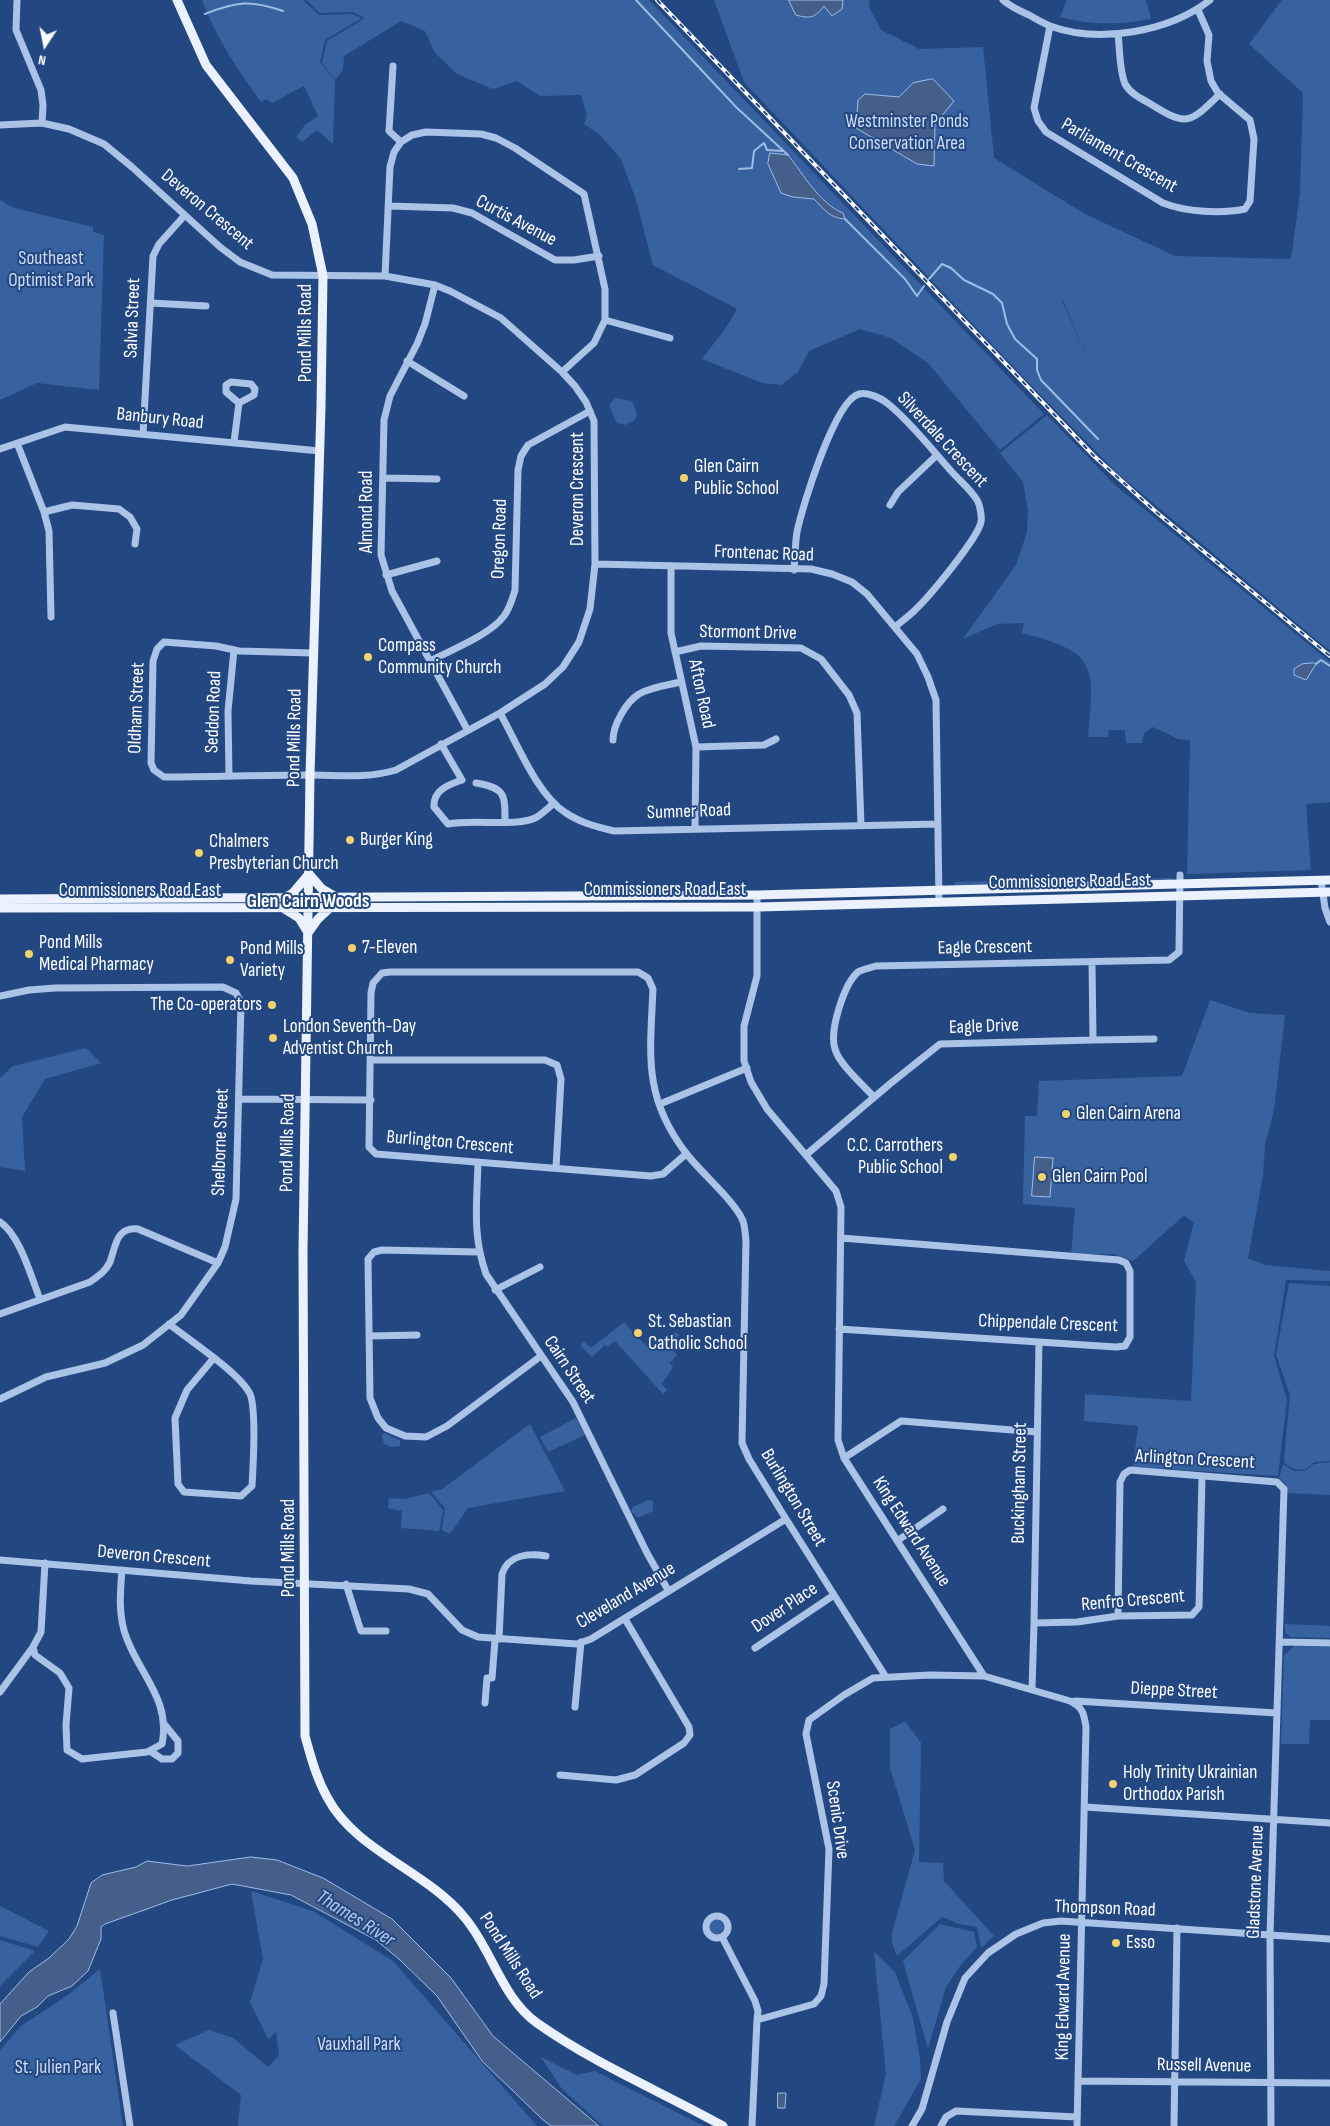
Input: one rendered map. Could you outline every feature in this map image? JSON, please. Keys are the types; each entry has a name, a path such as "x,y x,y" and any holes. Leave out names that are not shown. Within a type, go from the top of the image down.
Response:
{"main road":[{"name":"Pond Mills Road","path":"177,0 206,65 293,178 312,224 323,276 320,451 310,775 303,1261 306,1583 305,1736 316,1773 327,1798 345,1822 375,1848 427,1882 464,1916 484,1943 496,1970 516,2001 536,2022 570,2044 723,2126"},
{"path":"286,897 293,893 309,874 322,890 337,898"},
{"name":"Commissioners Road East","path":"0,908 276,907 337,898 757,895 1325,880"},
{"name":"Commissioners Road East","path":"0,899 286,897 331,907 758,907 1326,892"},
{"path":"276,907 285,908 297,916 308,934 318,919 331,907"}],"street":[{"path":"17,0 16,30 41,90 43,105 42,124"},
{"path":"1003,0 1009,6 1050,26 1082,32 1118,34 1166,24 1198,10 1210,0"},
{"name":"Parliament Crescent","path":"1050,26 1034,108 1046,132 1163,203 1177,208 1235,211 1245,209 1250,201 1254,139 1250,120 1220,94 1211,81 1207,61 1209,35 1198,10"},
{"path":"1118,34 1124,82 1128,89 1168,116 1185,120 1197,117 1220,94"},
{"path":"393,66 389,131 401,142"},
{"name":"Deveron Crescent","path":"0,125 42,124 69,129 104,144 132,166 240,262 272,275 386,276 435,285 472,301 501,318 562,372 575,386 590,411 594,421 595,442 595,564 590,609 585,627 568,659 545,684 500,713 467,729 396,770 380,775 354,777 310,775"},
{"path":"386,276 390,167 394,152 401,142 412,135 426,132 481,134 496,138 515,148 584,194 599,256 605,289 605,320 594,343 562,372"},
{"name":"Curtis Avenue","path":"389,206 453,208 472,213 555,260 574,260 599,256"},
{"name":"Salvia Street","path":"143,434 150,274 153,256 159,244 185,215"},
{"name":"Almond Road","path":"435,285 424,324 390,396 384,420 381,555 386,576 467,729"},
{"path":"150,303 206,306"},
{"path":"605,320 670,338"},
{"path":"407,361 464,396"},
{"name":"Silverdale Crescent","path":"794,570 796,535 809,487 843,408 852,397 861,393 887,402 978,501 981,522 972,538 933,590 916,610 895,627"},
{"path":"234,442 239,403"},
{"name":"Oregon Road","path":"430,661 490,629 504,617 511,605 515,590 518,470 521,456 528,445 590,411"},
{"name":"Banbury Road","path":"0,449 65,427 320,451"},
{"path":"17,443 44,512 50,546 51,617"},
{"path":"890,505 898,492 936,455"},
{"path":"384,478 437,480"},
{"path":"44,512 72,505 119,509 130,517 137,529 135,544"},
{"path":"386,576 436,561"},
{"name":"Frontenac Road","path":"595,564 811,569 832,574 852,582 867,594 917,654 936,700 939,901"},
{"name":"Afton Road","path":"671,567 671,633 696,746 696,828"},
{"name":"Oldham Street","path":"310,775 164,777 154,770 151,763 153,662 156,649 164,642 172,641 234,650 313,653"},
{"name":"Stormont Drive","path":"675,652 701,646 801,648 821,659 849,696 857,713 861,825"},
{"name":"Seddon Road","path":"228,776 228,710 234,650"},
{"path":"613,740 613,730 624,710 639,694 681,682"},
{"name":"Sumner Road","path":"500,713 535,776 554,804 579,821 614,831 938,824"},
{"path":"696,746 764,745 776,739"},
{"path":"441,744 462,780 444,786 434,801 434,807 448,824 462,821 505,821 535,818 554,804"},
{"path":"476,784 494,786 502,792 505,801 505,821"},
{"name":"Eagle Crescent","path":"874,1097 840,1059 834,1048 834,1031 842,999 851,980 859,971 876,966 1154,961 1174,958 1180,952 1180,875"},
{"path":"1325,880 1330,922"},
{"name":"King Edward Avenue","path":"757,895 757,976 744,1026 747,1068 751,1082 767,1109 836,1190 841,1207 838,1440 844,1458 984,1676"},
{"path":"1092,962 1093,1040"},
{"name":"Burlington Crescent","path":"638,972 382,973 373,983 371,993 372,1060 369,1147 376,1154 651,1176 668,1171 686,1154"},
{"name":"Burlington Street","path":"638,972 648,978 653,989 650,1062 653,1084 668,1127 686,1154 742,1220 746,1240 742,1443 749,1459 886,1677"},
{"name":"Shelborne Street","path":"0,996 29,990 54,988 223,987 236,993 241,1002 236,1199 225,1247 218,1263 181,1315 143,1345 105,1363 46,1377 0,1398"},
{"name":"Eagle Drive","path":"807,1154 940,1044 1154,1039"},
{"path":"372,1060 545,1060 556,1065 561,1079 556,1168"},
{"path":"660,1104 747,1068"},
{"path":"239,1099 371,1100"},
{"name":"Cairn Street","path":"478,1162 475,1224 478,1252 486,1274 495,1290 573,1402 647,1553 668,1590"},
{"path":"0,1222 6,1225 23,1255 40,1299"},
{"path":"0,1314 90,1282 102,1273 110,1263 115,1243 121,1233 128,1228 138,1229 218,1263"},
{"name":"Chippendale Crescent","path":"839,1329 1116,1347 1125,1346 1130,1337 1130,1272 1126,1263 1119,1260 841,1238"},
{"path":"478,1252 374,1252 368,1259 370,1398 378,1418 386,1428 405,1436 426,1437 447,1426 541,1356"},
{"path":"495,1290 540,1267"},
{"path":"169,1324 213,1359 240,1381 250,1396 253,1420 252,1486 241,1496 184,1492 178,1484 175,1418 187,1390 213,1359"},
{"path":"370,1336 417,1335"},
{"name":"Buckingham Street","path":"1034,1623 1039,1342"},
{"path":"844,1458 901,1421 1037,1432"},
{"name":"Arlington Crescent","path":"1118,1616 1120,1482 1124,1474 1130,1470 1277,1482 1284,1490"},
{"name":"Renfro Crescent","path":"1034,1623 1077,1622 1118,1616 1192,1615 1198,1607 1202,1476"},
{"name":"Gladstone Avenue","path":"1271,2126 1270,1935 1281,1642 1284,1490"},
{"path":"897,1541 943,1509"},
{"name":"Cleveland Avenue","path":"306,1583 409,1589 428,1594 462,1630 478,1638 564,1644 581,1642 591,1639 625,1619 668,1590 786,1519"},
{"path":"484,1703 486,1678 492,1678 502,1574 505,1565 515,1558 533,1554 546,1556"},
{"name":"Deveron Crescent","path":"0,1560 251,1581 306,1583"},
{"path":"0,1692 33,1647 40,1632 45,1563"},
{"path":"33,1647 35,1655 60,1674 69,1688 66,1725 67,1750 82,1760 150,1750 162,1744 165,1725 160,1704 127,1639 119,1604 122,1570"},
{"path":"346,1584 361,1631 386,1631"},
{"name":"Dover Place","path":"755,1648 834,1595"},
{"path":"560,1775 616,1780 635,1775 684,1743 690,1735 689,1727 625,1619"},
{"path":"1032,1689 1034,1623"},
{"path":"575,1708 581,1642"},
{"path":"1281,1642 1330,1643"},
{"name":"Scenic Drive","path":"757,2020 814,2004 821,1996 824,1984 829,1849 806,1734 809,1720 844,1695 873,1678 945,1675 984,1676"},
{"path":"984,1676 1070,1701"},
{"name":"King Edward Avenue","path":"1070,1701 1080,1706 1086,1728 1077,2126"},
{"name":"Dieppe Street","path":"1070,1701 1277,1713"},
{"path":"150,1750 162,1759 172,1759 178,1753 178,1741 165,1725"},
{"path":"1085,1807 1330,1823"},
{"name":"Thompson Road","path":"912,2126 922,2109 947,2022 965,1978 988,1952 1016,1934 1043,1923 1082,1921 1330,1939"},
{"path":"1174,2126 1177,1928"},
{"path":"722,1937 758,2010 752,2126"},
{"path":"112,2013 130,2126"},
{"name":"Russell Avenue","path":"1078,2081 1174,2080 1271,2084 1330,2083"},
{"path":"941,2126 946,2117 956,2111 1077,2117"}],"green space":[{"path":"202,0 303,0 319,15 352,14 362,18 325,40 320,62 335,81 333,144 317,130 302,142 296,137 304,126 318,116 304,86 272,103 266,99 261,102 221,41"},
{"path":"306,0 649,0 1044,414 1000,450 928,363 891,338 860,329 809,351 798,372 781,385 762,383 702,359 725,329 737,309 653,265 636,200 621,159 600,135 584,124 587,115 581,95 540,96 517,81 493,89 457,74 435,53 425,31 401,21 344,56 343,70 335,80 322,63 327,41 365,18 353,12 320,13"},
{"name":"Westminster Ponds Conservation Area","path":"714,0 870,0 869,7 881,30 919,49 983,47 994,158 1085,214 1175,256 1291,259 1300,193 1303,93 1249,44 1282,0 1330,0 1330,651 1117,473 1022,376 744,82","holes":["1062,300 1063,300 1091,366"]},
{"path":"1067,0 1146,0 1151,19 1106,23 1083,22 1060,17"},
{"name":"Southeast Optimist Park","path":"0,200 14,208 93,227 93,232 104,235 99,390 37,383 0,400"},
{"path":"615,398 632,401 637,414 635,420 625,425 617,423 609,406"},
{"path":"1047,415 1116,486 1330,662 1330,802 1306,804 1311,870 1187,874 1190,740 1178,739 1153,727 1144,733 1142,743 1126,743 1125,730 1109,730 1108,737 1088,737 1091,693 1090,677 1086,665 1078,655 1065,647 1022,633 1024,623 997,624 963,639 1016,565 1027,532 1028,510 1023,482 1000,453"},
{"path":"1173,878 1170,881 955,885 955,882"},
{"path":"1210,1000 1250,1013 1285,1015 1274,1110 1265,1145 1263,1175 1248,1258 1265,1265 1330,1271 1330,1281 1286,1280 1274,1356 1287,1400 1278,1476 1133,1467 1138,1426 1084,1421 1085,1394 1191,1401 1196,1282 1184,1261 1194,1222 1184,1216 1133,1261 1114,1254 1071,1254 1075,1208 1023,1204 1025,1116 1037,1116 1039,1081 1182,1076"},
{"path":"86,1048 101,1063 45,1079 22,1117 25,1171 0,1167 0,1078 13,1066"},
{"path":"1289,1283 1330,1286 1330,1461 1314,1462 1305,1470 1294,1469 1285,1464 1284,1457 1290,1395 1276,1355"},
{"path":"624,1322 645,1345 662,1345 675,1332 680,1335 668,1345 677,1355 670,1363 673,1367 662,1384 667,1390 663,1394 615,1341 607,1347 605,1345 592,1357 580,1345 584,1342 591,1348"},
{"path":"576,1418 585,1435 548,1452 540,1437"},
{"path":"530,1424 565,1491 468,1508 450,1534 442,1530 445,1508 431,1492 442,1489"},
{"path":"384,1433 400,1440 400,1446 391,1447 384,1444 382,1435"},
{"path":"1330,1462 1330,1495 1287,1493 1286,1484 1279,1478 1283,1464 1294,1471 1305,1471 1314,1464"},
{"path":"429,1493 443,1510 439,1531 401,1528 402,1511 388,1508 389,1498 405,1499"},
{"path":"648,1500 653,1501 653,1511 638,1518 631,1511 633,1507"},
{"path":"1285,1624 1330,1626 1330,1638 1291,1637 1285,1633"},
{"path":"1294,1646 1330,1647 1330,1720 1310,1720 1309,1744 1281,1744 1284,1655"},
{"path":"905,1721 921,1743 919,1862 943,1863 944,1881 994,1936 981,1948 977,1927 959,1924 942,1917 897,1956 892,1943 892,1933 915,1850 890,1768 890,1729"},
{"name":"Vauxhall Park","path":"251,1891 313,1911 393,1961 537,2126 238,2126 241,2095 175,2045 209,2030 233,2038 268,2067 279,2055 276,2032 268,2039 250,2002 263,1959"},
{"path":"0,1906 49,1931 38,1947 0,1936"},
{"path":"716,1919 724,1927 716,1935 708,1927"},
{"path":"940,1924 974,1932 977,1947 960,1966 946,1987 928,2049 903,1961"},
{"path":"0,1940 35,1951 0,1986"},
{"path":"874,1952 895,1972 913,2018 920,2059 921,2079 894,2126 874,2126 886,2074"},
{"name":"St. Julien Park","path":"100,1969 123,2126 0,2126 0,2050 21,2026 68,1995"},
{"path":"541,2057 577,2075 595,2071 704,2126 603,2126 562,2089"}],"water":[{"path":"789,0 843,0 842,9 832,16 824,6 815,15 805,17 796,15"},
{"path":"933,79 954,101 935,124 934,166 917,164 856,128 858,100 865,94 899,97 913,83"},
{"path":"770,153 788,155 819,196 843,213 845,219 831,215 814,199 793,197 781,193 768,164"},
{"path":"1302,664 1316,664 1306,680 1294,675 1294,669"},
{"name":"Glen Cairn Pool","path":"1035,1157 1053,1158 1050,1197 1032,1196"},
{"name":"Thames River","path":"251,1857 277,1860 323,1878 392,1919 451,1978 493,2036 599,2126 551,2126 542,2119 482,2061 437,1996 376,1940 291,1895 232,1884 172,1900 105,1924 101,1927 101,1939 88,1971 72,1986 48,1996 37,2007 21,2016 0,2042 0,2004 29,1972 49,1958 69,1939 77,1926 91,1883 102,1875 136,1867 147,1861 187,1866"},
{"path":"778,2093 786,2093 785,2108 778,2108"}],"waterway":[{"path":"636,0 736,107 788,155"},
{"path":"205,14 235,4 262,5 283,11"},
{"path":"739,169 752,168 754,151 764,143 767,150 783,151"},
{"path":"845,219 905,279 917,296 924,286"},
{"path":"929,279 942,264 951,268 964,280 993,294 1002,303 1007,324 1015,339 1037,359 1037,370 1041,380 1098,439"},
{"path":"1316,664 1321,660 1330,666"}],"railway":[{"path":"657,0 1094,456 1155,511 1330,656"}],"place":[{"name":"Glen Cairn Public School","path":"684,478"},
{"name":"Compass Community Church","path":"368,657"},
{"name":"Burger King","path":"350,840"},
{"name":"Chalmers Presbyterian Church","path":"199,853"},
{"name":"7-Eleven","path":"352,948"},
{"name":"Pond Mills Medical Pharmacy","path":"29,954"},
{"name":"Pond Mills Variety","path":"230,960"},
{"name":"The Co-operators","path":"272,1005"},
{"name":"London Seventh-Day Adventist Church","path":"273,1038"},
{"name":"Glen Cairn Arena","path":"1066,1114"},
{"name":"C.C. Carrothers Public School","path":"953,1157"},
{"name":"Glen Cairn Pool","path":"1042,1177"},
{"name":"St. Sebastian Catholic School","path":"638,1333"},
{"name":"Holy Trinity Ukrainian Orthodox Parish","path":"1113,1784"},
{"name":"Esso","path":"1116,1943"}],"district":[{"name":"Glen Cairn Woods","path":"308,902"}]}
